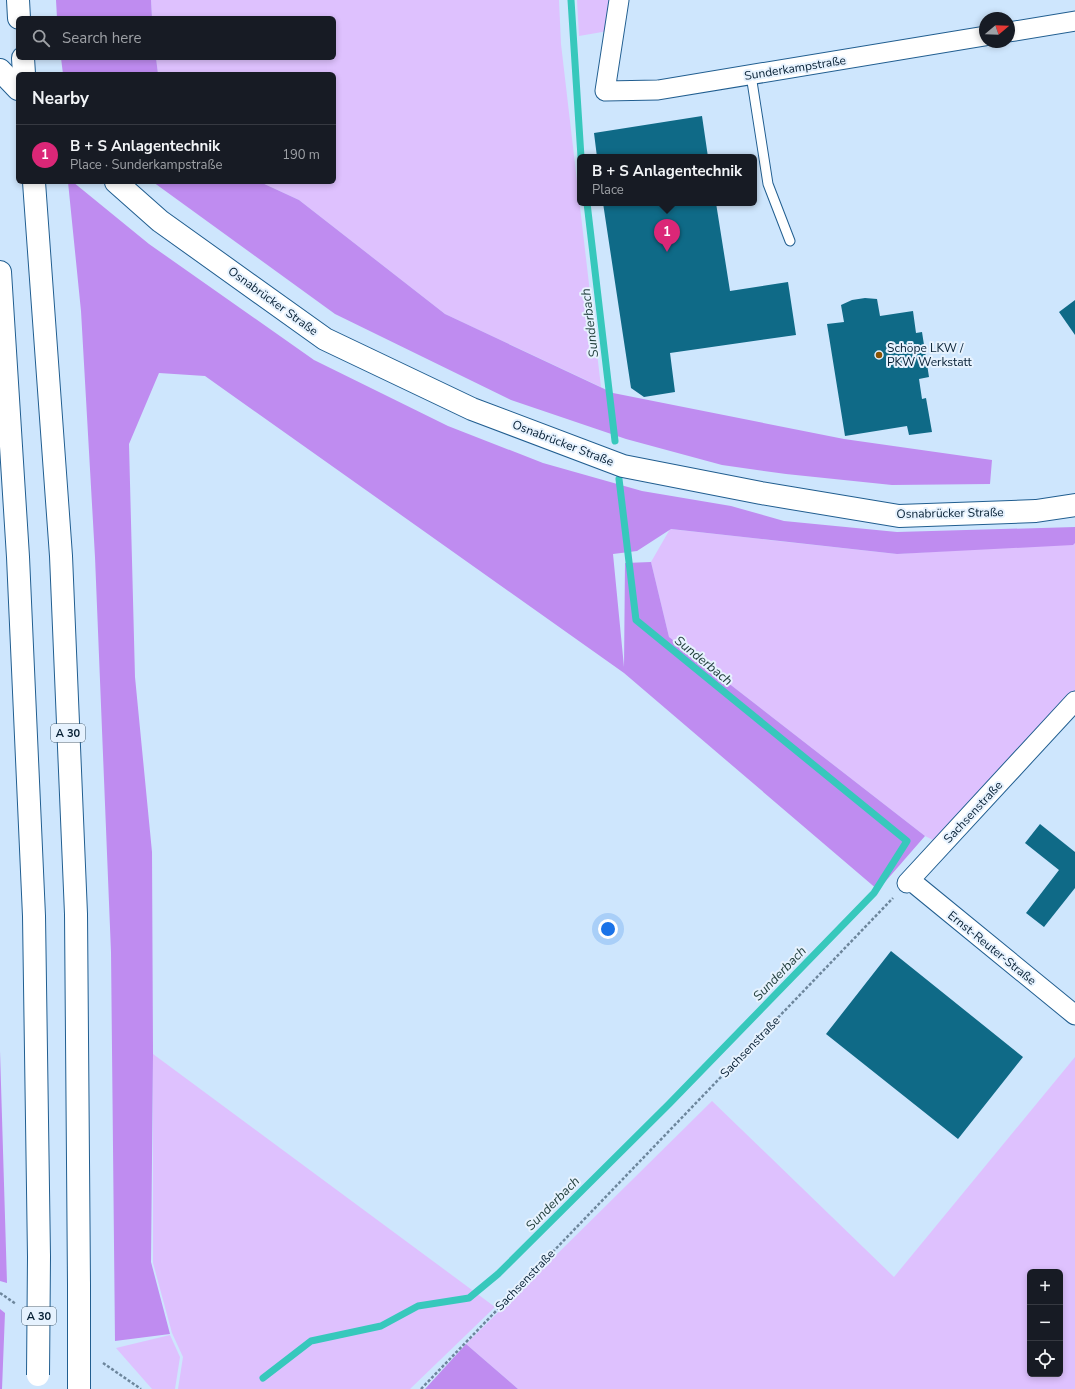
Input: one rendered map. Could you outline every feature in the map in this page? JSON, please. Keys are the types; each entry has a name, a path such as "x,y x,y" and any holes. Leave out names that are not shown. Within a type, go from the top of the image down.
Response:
{"main road":[{"path":"18,0 19,16"},
{"path":"23,60 24,72"},
{"path":"0,70 16,87"},
{"name":"A 30","path":"34,184 61,556 76,914 79,1389"},
{"name":"Osnabrücker Straße","path":"118,184 160,221 325,339 472,409 623,466 761,493 899,516 1036,511 1075,505"},
{"name":"A 30","path":"0,272 18,549 34,908 39,1257 38,1382"}],"street":[{"name":"Sunderkampstraße","path":"619,0 605,91 658,90 979,37"},
{"path":"1015,31 1075,21"},
{"name":"Sachsenstraße","path":"908,882 1075,701"},
{"name":"Ernst-Reuter-Straße","path":"908,882 1075,1015"}],"lane":[{"path":"751,75 768,184 790,241"}],"path":[{"name":"Sachsenstraße","path":"421,1389 908,882"}],"shaded area":[{"path":"56,0 151,0 152,16 57,16"},
{"path":"151,0 559,0 561,44 577,181 577,206 580,206 601,387 445,314 299,200 264,184 336,184 336,72 158,72 156,60 336,60 336,16 152,16"},
{"path":"577,0 612,0 608,31 579,36"},
{"path":"61,60 156,60 158,72 63,72"},
{"path":"68,184 75,184 149,244 314,360 448,426 543,463 642,491 731,506 784,521 897,532 1075,527 1075,543 1073,545 897,554 671,529 637,551 613,554 624,667 625,563 651,562 669,637 925,836 878,890 624,673 205,376 159,373 129,444 135,677 152,852 153,1054 151,1262 170,1334 115,1341 111,952 95,557 81,311"},
{"path":"156,184 264,184 299,200 445,314 613,393 844,439 992,460 990,484 892,485 786,474 722,465 626,439 511,400 335,314"},
{"path":"670,529 897,554 1075,543 1075,692 935,841 925,836 669,637 651,562"},
{"path":"0,1051 7,1283 0,1281"},
{"path":"153,1054 495,1307 410,1389 178,1389 183,1357 172,1333 153,1263"},
{"path":"1075,1057 1075,1389 518,1389 466,1344 712,1101 894,1277"},
{"path":"0,1309 5,1313 2,1389 0,1389"},
{"path":"170,1335 180,1357 175,1389 152,1389 116,1348"},
{"path":"466,1344 518,1389 425,1389"}],"building":[{"path":"702,116 708,154 597,154 594,133"},
{"path":"603,206 716,206 730,291 788,282 796,335 670,353 675,392 644,397 631,388"},
{"name":"Schöpe LKW / PKW Werkstatt","path":"865,298 877,299 880,316 913,311 916,333 922,332 929,377 919,379 922,399 926,398 932,432 909,435 907,426 845,436 827,324 844,322 841,305 852,300"},
{"path":"1075,300 1075,335 1059,312"},
{"path":"1040,824 1075,852 1075,888 1044,927 1026,913 1059,870 1025,843"},
{"path":"891,951 1023,1057 958,1139 826,1034"}],"waterway":[{"name":"Sunderbach","path":"571,0 581,154"},
{"name":"Sunderbach","path":"587,206 615,441"},
{"name":"Sunderbach","path":"263,1378 311,1341 381,1326 418,1306 469,1298 498,1274 669,1104 874,893 907,841 636,620 619,479"}],"place":[{"name":"B + S Anlagentechnik","path":"667,252"},
{"name":"Schöpe LKW / PKW Werkstatt","path":"879,355"}]}
